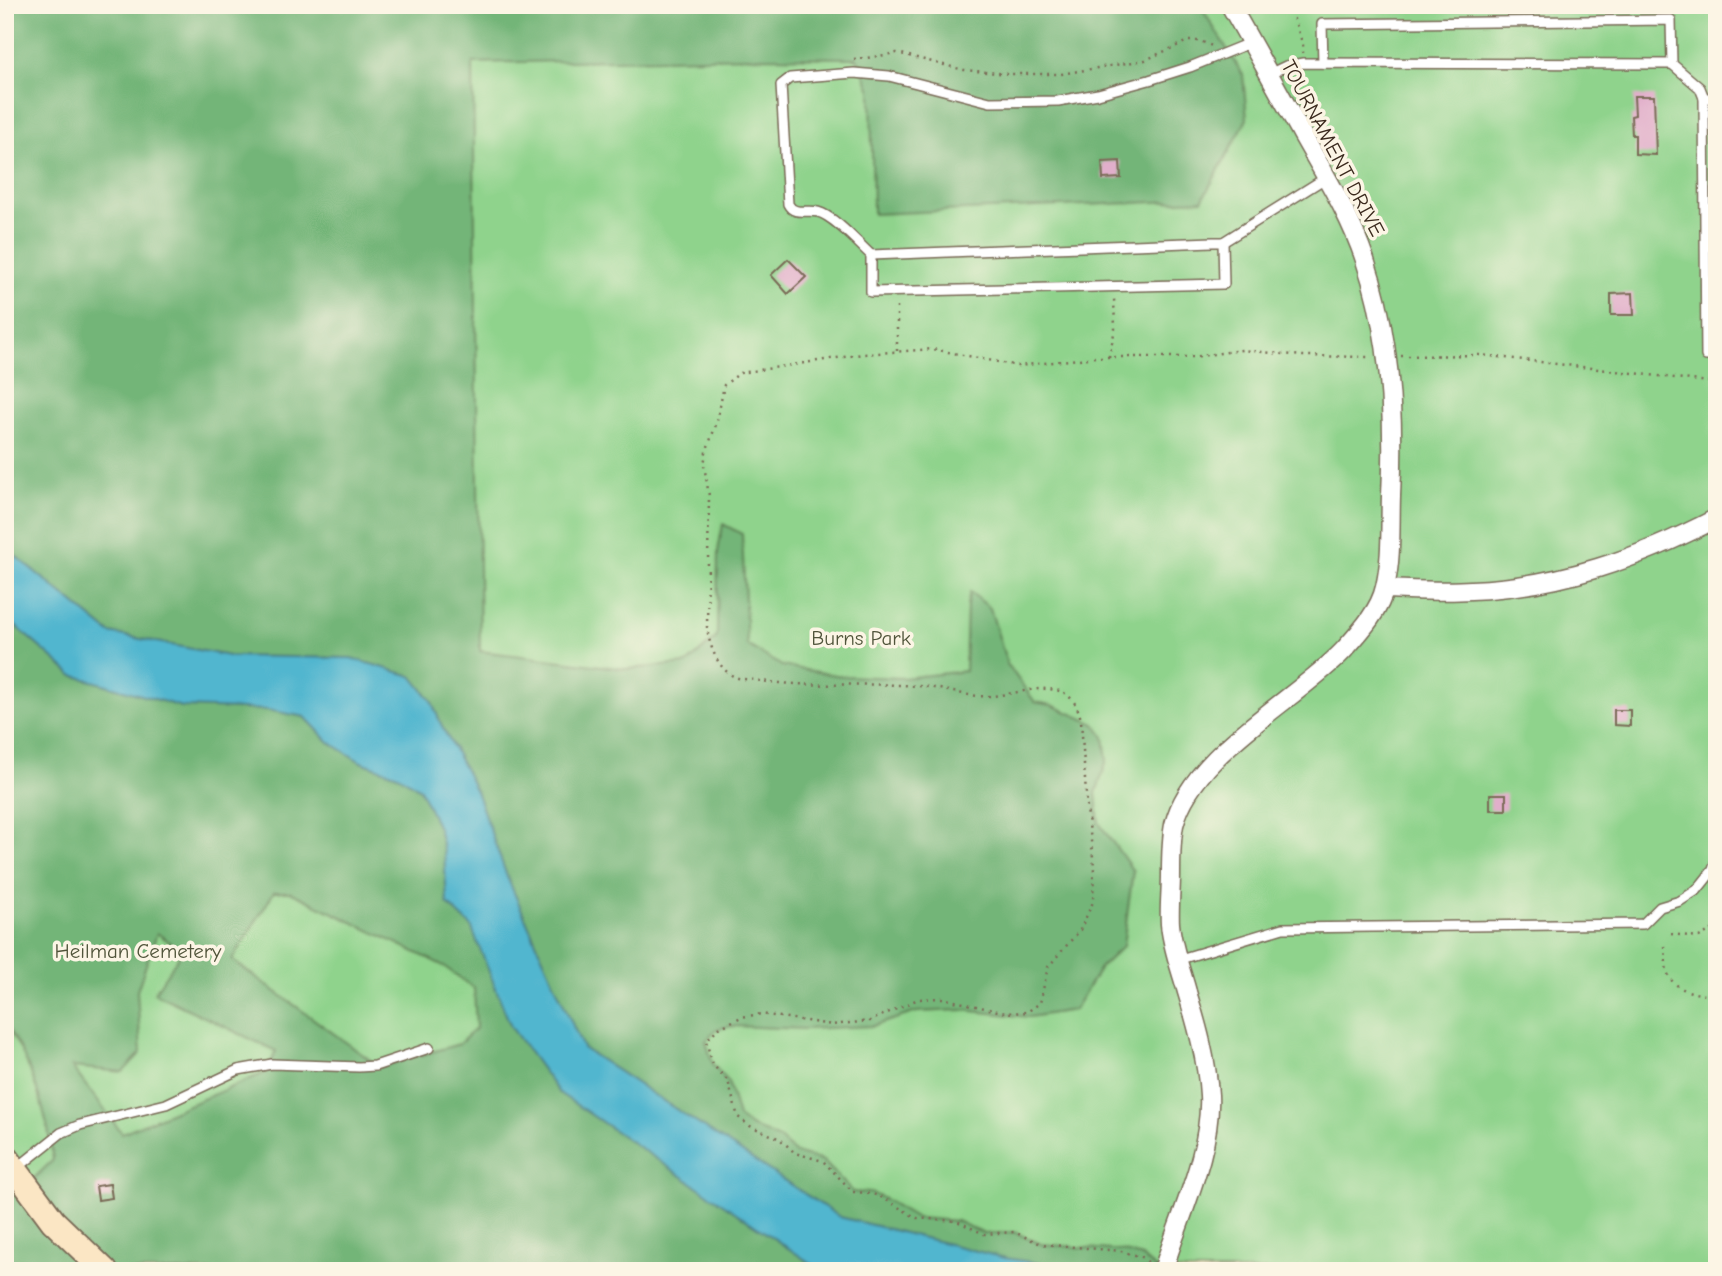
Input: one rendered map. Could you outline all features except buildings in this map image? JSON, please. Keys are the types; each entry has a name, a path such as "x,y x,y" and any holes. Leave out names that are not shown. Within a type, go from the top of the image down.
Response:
{"street":[{"name":"TOURNAMENT DRIVE","path":"1157,1267 1201,1152 1209,1099 1199,1033 1177,960 1170,925 1172,841 1175,823 1182,806 1215,760 1249,727 1340,654 1375,611 1385,589 1392,478 1391,415 1386,357 1380,311 1365,259 1341,203 1230,5"},
{"path":"1385,589 1473,590 1547,581 1598,569 1639,555 1713,520"},
{"path":"8,1167 53,1221 105,1271"}],"lane":[{"path":"1323,63 1322,24 1671,20 1672,64"},
{"path":"1251,42 1190,67 1098,94 1070,99 1006,103 976,100 890,76 835,73 790,78 781,85 788,204 790,209 796,211 816,211 827,216 871,255 1223,242 1327,177"},
{"path":"1269,74 1286,66 1303,63 1672,64 1700,88 1704,98 1706,356 1717,356"},
{"path":"1704,98 1717,98"},
{"path":"871,255 872,292 1224,284 1223,242"},
{"path":"1713,520 1717,539"},
{"path":"1177,960 1283,928 1643,924 1660,907 1680,901 1697,890 1713,870 1717,858"},
{"path":"8,1167 61,1133 80,1125 166,1104 238,1070 272,1064 375,1066 429,1048"}],"path":[{"path":"1289,5 1303,45 1303,63"},
{"path":"1671,20 1680,10 1717,9"},
{"path":"835,73 858,58 897,53 964,70 1039,75 1095,70 1145,61 1188,41 1200,41 1229,52"},
{"path":"1109,357 1115,329 1113,286"},
{"path":"897,351 898,292"},
{"path":"1157,1267 1142,1257 1121,1251 1041,1244 1014,1232 984,1234 957,1221 918,1218 881,1197 853,1192 823,1161 795,1153 780,1139 750,1126 738,1117 730,1088 713,1065 706,1041 717,1029 741,1017 761,1014 832,1025 870,1021 918,999 942,998 1006,1013 1027,1012 1040,1003 1048,967 1059,951 1080,930 1093,902 1094,865 1081,720 1079,709 1067,695 1059,691 1040,689 984,696 920,686 812,686 734,677 722,666 708,641 706,606 709,496 704,465 717,422 724,385 732,378 750,372 863,354 944,350 1008,366 1109,357 1193,357 1242,350 1303,356 1481,355 1717,383"},
{"path":"1671,934 1699,937 1717,927"},
{"path":"1665,946 1667,973 1670,978 1688,991 1717,996"}],"green space":[{"name":"Burns Park","path":"5,5 1717,5 1717,1271 5,1271"},
{"name":"Heilman Cemetery","path":"5,5 1200,5 1243,75 1247,119 1202,200 873,214 871,90 857,58 753,57 473,63 480,651 626,669 687,664 717,637 718,551 723,524 742,534 747,645 782,666 842,676 903,678 965,671 967,605 970,592 990,608 1007,664 1035,702 1052,705 1095,724 1104,737 1107,760 1096,793 1099,823 1133,871 1123,946 1100,968 1074,1010 1029,1017 962,1010 917,1012 873,1026 805,1029 732,1026 717,1029 706,1041 713,1065 728,1081 738,1117 750,1126 780,1139 795,1153 823,1161 853,1192 881,1197 917,1218 957,1221 984,1234 1014,1232 1041,1244 1121,1251 1142,1257 1159,1271 5,1271 5,1158 26,1186 53,1160 37,1090 22,1054 5,1025","holes":["274,892 290,892 442,965 474,988 476,1028 459,1044 380,1067 232,960","157,933 182,951 154,993 276,1051 267,1072 122,1133 72,1067 123,1072 141,1053 137,991"]}],"water":[{"path":"5,541 11,552 110,633 229,656 351,658 412,676 431,700 476,791 508,879 583,1048 840,1217 1005,1258 1088,1271 822,1271 559,1093 511,1027 471,926 447,903 444,852 438,828 420,789 398,775 361,762 329,742 305,717 267,710 182,707 72,675 5,617"}]}
